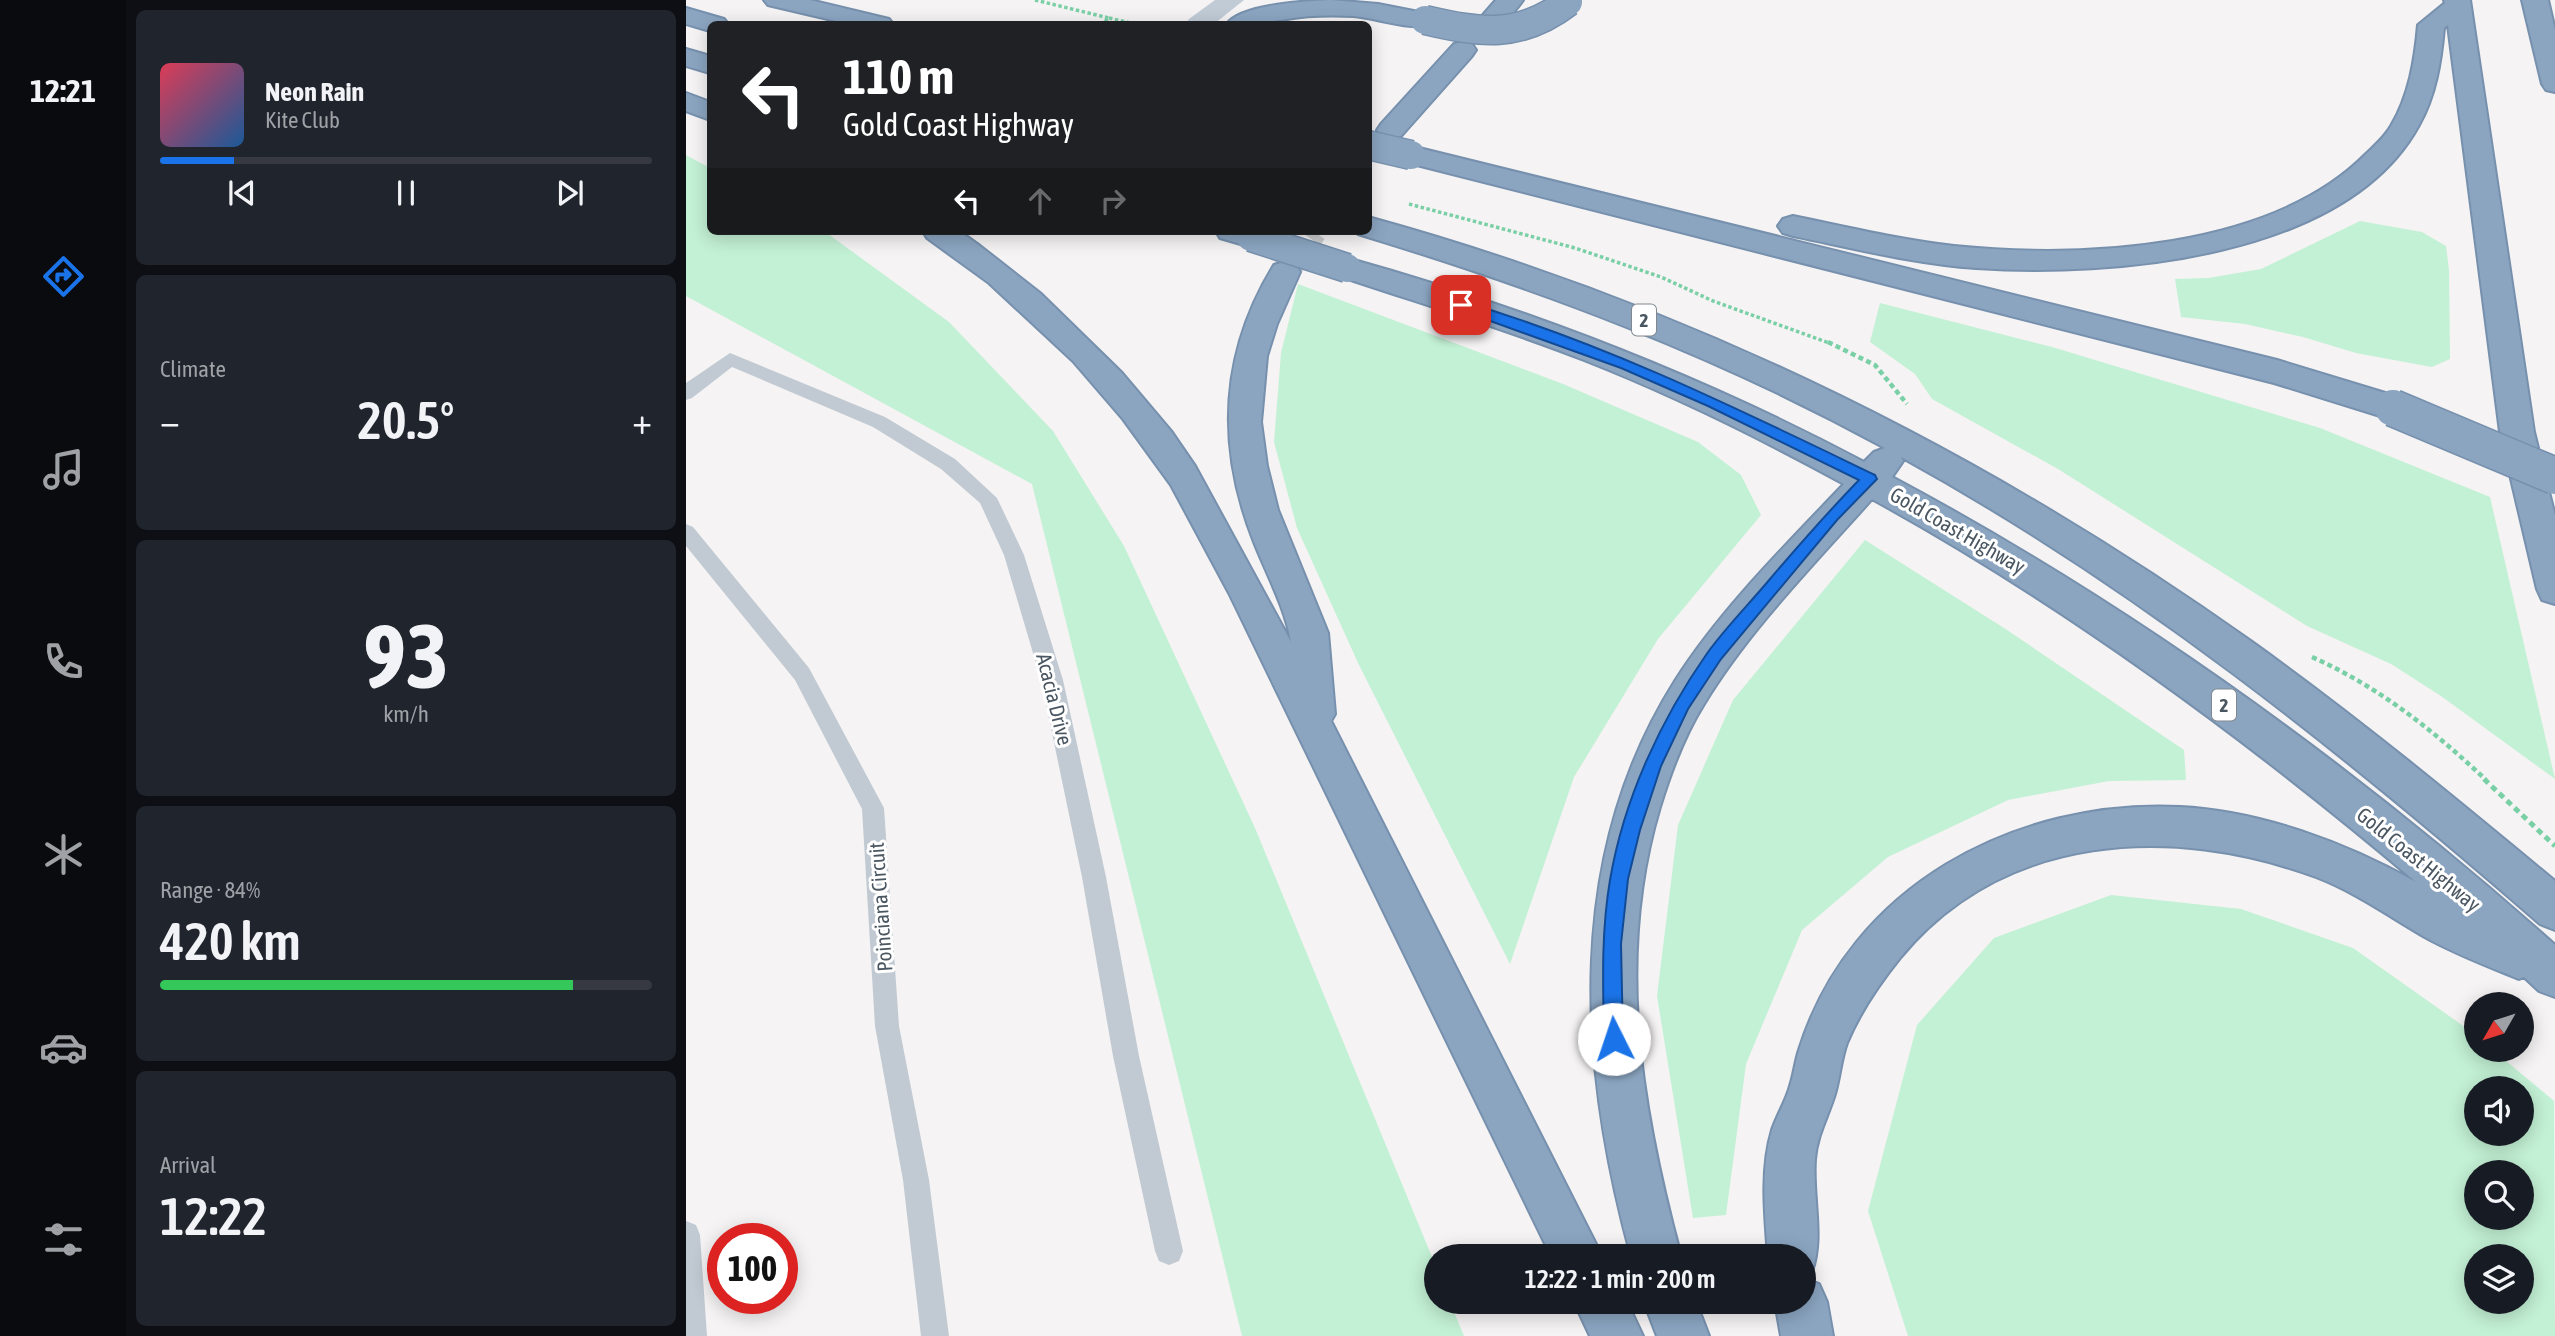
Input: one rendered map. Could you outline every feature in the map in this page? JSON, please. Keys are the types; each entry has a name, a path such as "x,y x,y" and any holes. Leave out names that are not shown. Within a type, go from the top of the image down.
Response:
{"highway":[{"path":"777,0 867,21"},
{"path":"2535,0 2555,84"},
{"path":"1247,21 1273,10 1321,2 1351,4 1476,30 1507,32 1539,23 1569,1"},
{"path":"1621,208 1671,202 1890,245 1973,258 2106,258 2166,253 2231,238 2311,207 2336,193 2379,159 2396,139 2415,106 2428,67 2431,25 2457,3"},
{"path":"2457,3 2517,432 2555,589"},
{"path":"686,16 707,22"},
{"path":"1463,50 1380,137 1411,155 2277,372 2393,408 2555,476"},
{"path":"686,57 707,64"},
{"path":"686,101 707,111"},
{"name":"2","path":"1372,228 1524,275 1693,340 1832,405 1904,443 2037,520 2187,618 2355,742 2543,899"},
{"path":"944,235 997,273 1055,322 1160,442 1208,517 1571,1244"},
{"name":"Gold Coast Highway","path":"1244,235 1529,328 1626,364 1870,479 2052,586 2158,657 2260,731 2393,836 2552,973"},
{"path":"1285,272 1251,356 1245,402 1246,432 1251,476 1267,530 1307,625 1317,737"},
{"path":"1652,1244 1642,1210 1621,1111 1611,1015 1613,931 1619,879 1631,830 1653,765 1683,704 1716,654 1832,516 1904,443"},
{"path":"1792,1244 1790,1190 1796,1131 1811,1095 1823,1048 1860,975 1895,929 1923,902 1957,878 1992,859 2042,840 2090,829 2140,825 2232,834 2279,845 2319,857 2356,874 2398,895 2445,925 2552,973"},
{"path":"1606,1314 1617,1336"},
{"path":"1675,1314 1683,1336"},
{"path":"1803,1314 1807,1336"}],"street":[{"path":"1202,21 1231,0"}],"lane":[{"name":"Acacia Drive","path":"686,393 730,359 783,379 879,422 948,464 987,498 1014,555 1052,680 1094,877 1126,1056 1169,1251"},
{"name":"Poinciana Circuit","path":"686,533 802,674 873,808 887,1026 916,1180 935,1336"},
{"path":"686,1235 693,1336"}],"path":[{"path":"1035,0 1122,21"},
{"path":"1106,21 1109,18"},
{"path":"2511,806 2555,846"}],"green space":[{"path":"686,155 707,166 707,235 829,235 949,322 1053,431 1124,546 1255,828 1427,1244 1424,1244 1424,1314 1455,1314 1464,1336 1242,1336 1032,484 686,296"},
{"path":"2360,221 2422,232 2446,246 2449,270 2450,359 2432,367 2356,353 2245,324 2181,317 2175,279 2208,278 2261,269"},
{"path":"1298,284 1563,384 1698,442 1741,475 1761,515 1658,639 1574,777 1510,964 1359,665 1297,528 1274,442 1281,353"},
{"path":"1880,303 2052,347 2320,428 2490,497 2555,779 2441,696 2391,664 2307,626 2058,469 1932,399 1915,374 1870,342"},
{"path":"1865,540 2004,628 2184,750 2186,780 2109,781 2008,800 1888,857 1802,930 1746,1064 1726,1215 1693,1218 1657,996 1678,825 1733,700"},
{"path":"2111,895 2241,909 2353,948 2464,1026 2464,1062 2507,1062 2524,1076 2464,1076 2464,1146 2534,1146 2534,1084 2554,1101 2555,1336 1908,1336 1868,1211 1917,1025 1994,938"}],"tunnel":[{"path":"1285,272 1310,235"}],"route":[{"path":"1461,305 1626,364 1814,450 1870,479 1832,516 1716,654 1683,704 1653,765 1631,830 1619,879 1612,944 1611,1015 1614,1039"}]}
